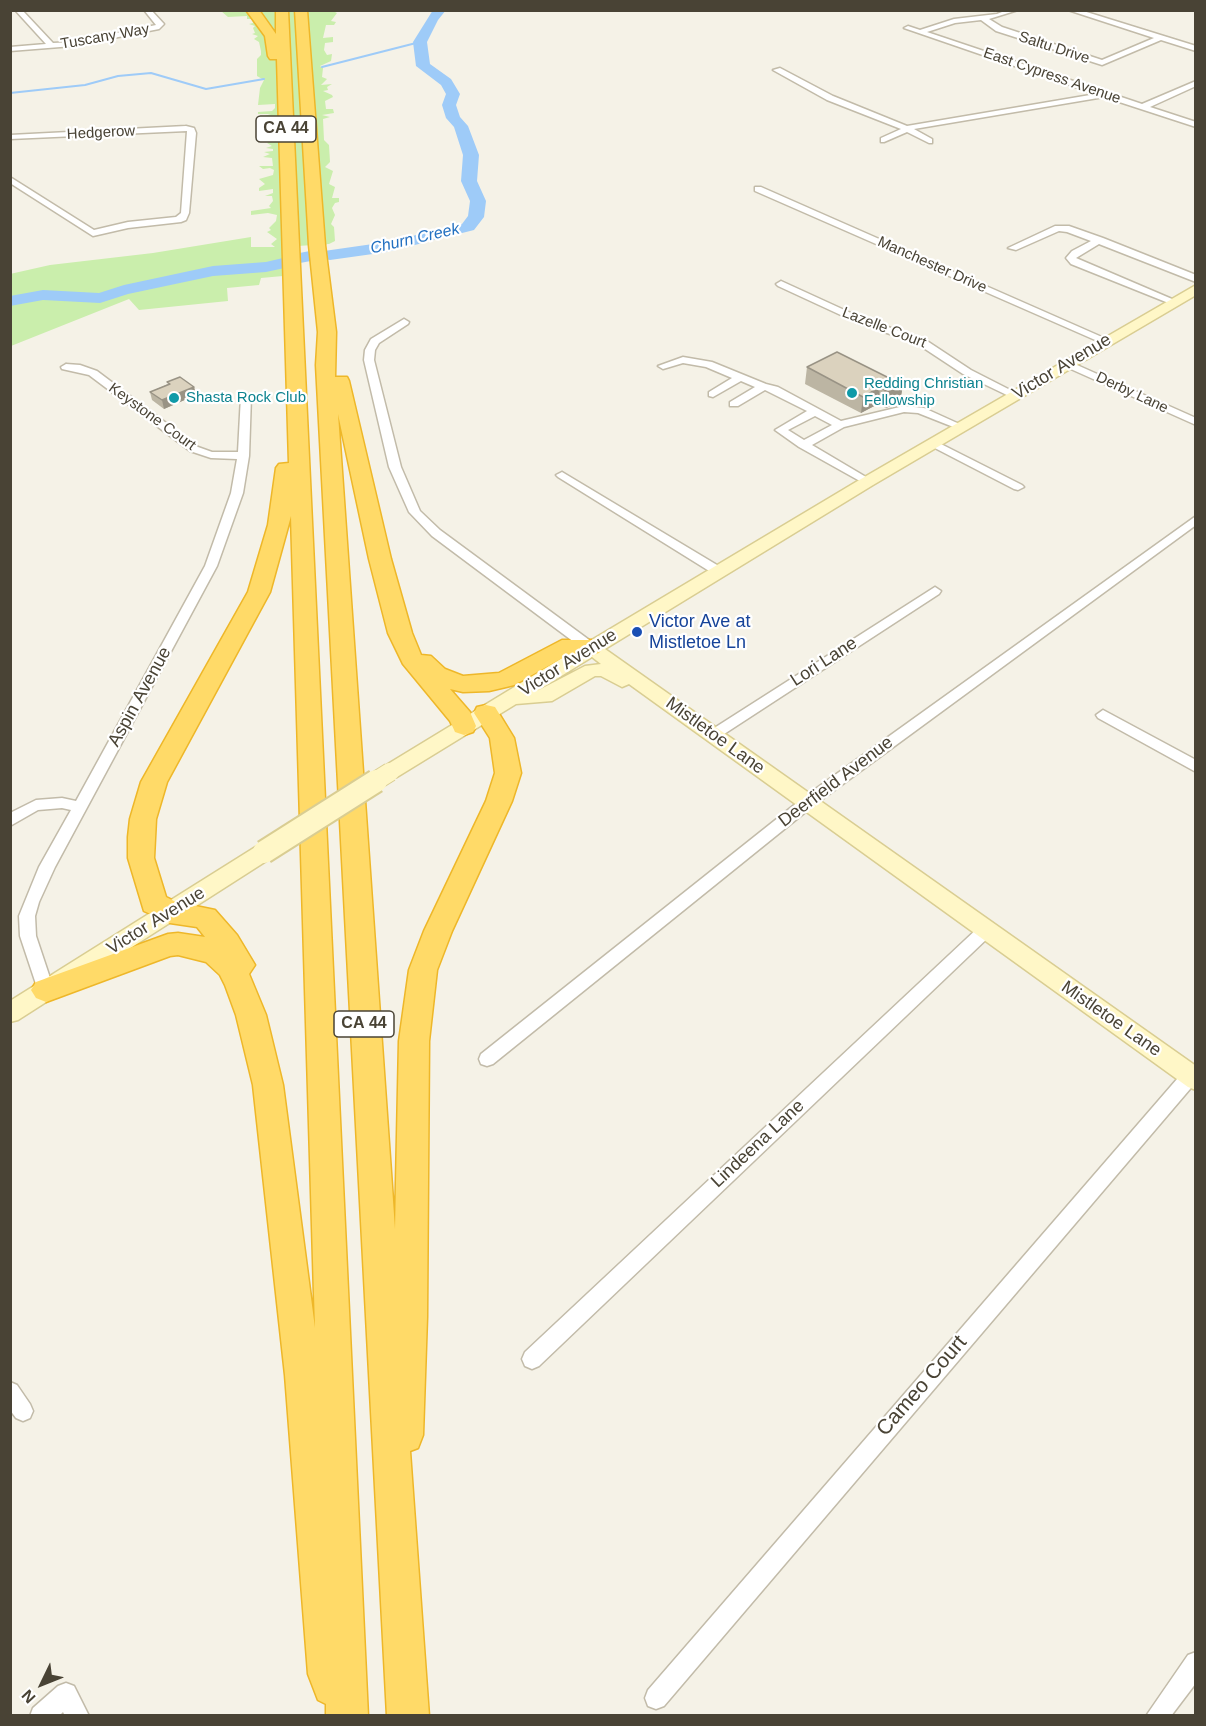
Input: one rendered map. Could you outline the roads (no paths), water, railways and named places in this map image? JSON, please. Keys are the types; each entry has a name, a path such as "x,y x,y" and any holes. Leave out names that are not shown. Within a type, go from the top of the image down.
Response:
{"highway":[{"path":"252,10 263,21 271,36 277,66 284,85"},
{"name":"CA 44","path":"282,10 347,1716"},
{"name":"CA 44","path":"301,10 317,245 327,332 325,365 408,1716"},
{"path":"305,67 310,53 315,22"},
{"path":"327,332 333,343 344,403 377,548 400,633 411,658 455,711 487,713 502,738 507,755 508,773 499,801 438,932 423,970 418,997 414,1041 407,1419 394,1501"},
{"path":"297,422 290,438 279,525 259,592 154,782 143,819 141,858 154,903 170,912 205,918 237,957 260,1009 268,1049 268,1084 303,1375 328,1674 341,1716"},
{"path":"400,633 437,675 463,684 506,680 567,647 591,648"},
{"path":"46,990 168,945 189,944 203,948 226,962 240,985 251,1015 268,1084"}],"main road":[{"name":"Victor Avenue","path":"10,1012 591,648 933,443 1106,341 1188,296"},
{"name":"Mistletoe Lane","path":"591,648 1193,1078"},
{"path":"487,713 545,697 587,671 603,670 654,699 667,701"}],"street":[{"name":"Tuscany Way","path":"18,10 51,46"},
{"name":"Tuscany Way","path":"10,49 51,46 159,27 160,24 147,10"},
{"path":"920,32 950,21 983,18 1015,10"},
{"path":"1071,10 1196,49"},
{"name":"Saltu Drive","path":"983,18 1003,31 1102,63 1160,38"},
{"name":"East Cypress Avenue","path":"908,28 1196,125"},
{"path":"777,70 830,98 907,129 929,141"},
{"path":"1143,107 1196,83"},
{"path":"884,140 907,129 1106,94"},
{"name":"Hedgerow","path":"10,137 191,130 183,218 176,221 128,225 93,233 10,179"},
{"name":"Manchester Drive","path":"758,189 1106,341"},
{"path":"1013,248 1058,228 1069,229 1196,279"},
{"path":"1100,240 1075,253 1071,258 1074,262 1188,296"},
{"name":"Lazelle Court","path":"781,284 849,316 920,341 967,372 1015,395"},
{"name":"Mistletoe Lane","path":"405,322 375,340 369,360 395,467 415,512 436,533 591,648"},
{"path":"663,366 683,360 708,364 739,378 774,389 840,425"},
{"name":"Derby Lane","path":"1068,364 1196,422"},
{"name":"Keystone Court","path":"66,367 80,368 93,373 194,449 211,455 243,456"},
{"path":"713,394 739,378"},
{"path":"734,404 763,387"},
{"name":"Aspin Avenue","path":"46,990 28,936 27,916 36,889 211,566 237,493 243,456 246,396"},
{"path":"803,445 840,425 904,408 920,410 961,427"},
{"path":"815,411 780,430 867,482"},
{"path":"933,443 1018,487"},
{"path":"562,475 718,571"},
{"name":"Deerfield Avenue","path":"487,1059 808,802 1196,519"},
{"name":"Lori Lane","path":"713,735 935,591"},
{"path":"1103,715 1196,767"},
{"path":"10,822 27,808 36,805 62,803 80,807"},
{"name":"Lindeena Lane","path":"532,1359 986,930"},
{"name":"Cameo Court","path":"656,1698 1193,1078"},
{"path":"10,1392 23,1411"},
{"path":"1157,1716 1196,1663"},
{"path":"41,1716 66,1694 78,1716"}],"waterway":[{"name":"Churn Creek","path":"330,255 387,247 468,227 476,217 478,201 469,181 471,155 461,126 453,118 449,105 453,94 446,82 423,66 420,42 432,19 440,10"},
{"path":"322,67 420,42"},
{"path":"10,93 85,85 118,76 151,73 206,89 264,79"},
{"name":"Churn Creek","path":"300,258 310,256"},
{"name":"Churn Creek","path":"10,301 43,295 100,298 124,290 213,271 266,267 283,263"}],"place":[{"name":"Redding Christian Fellowship","path":"852,393"},
{"name":"Shasta Rock Club","path":"174,398"},
{"name":"Victor Ave at Mistletoe Ln","path":"637,632"}]}
